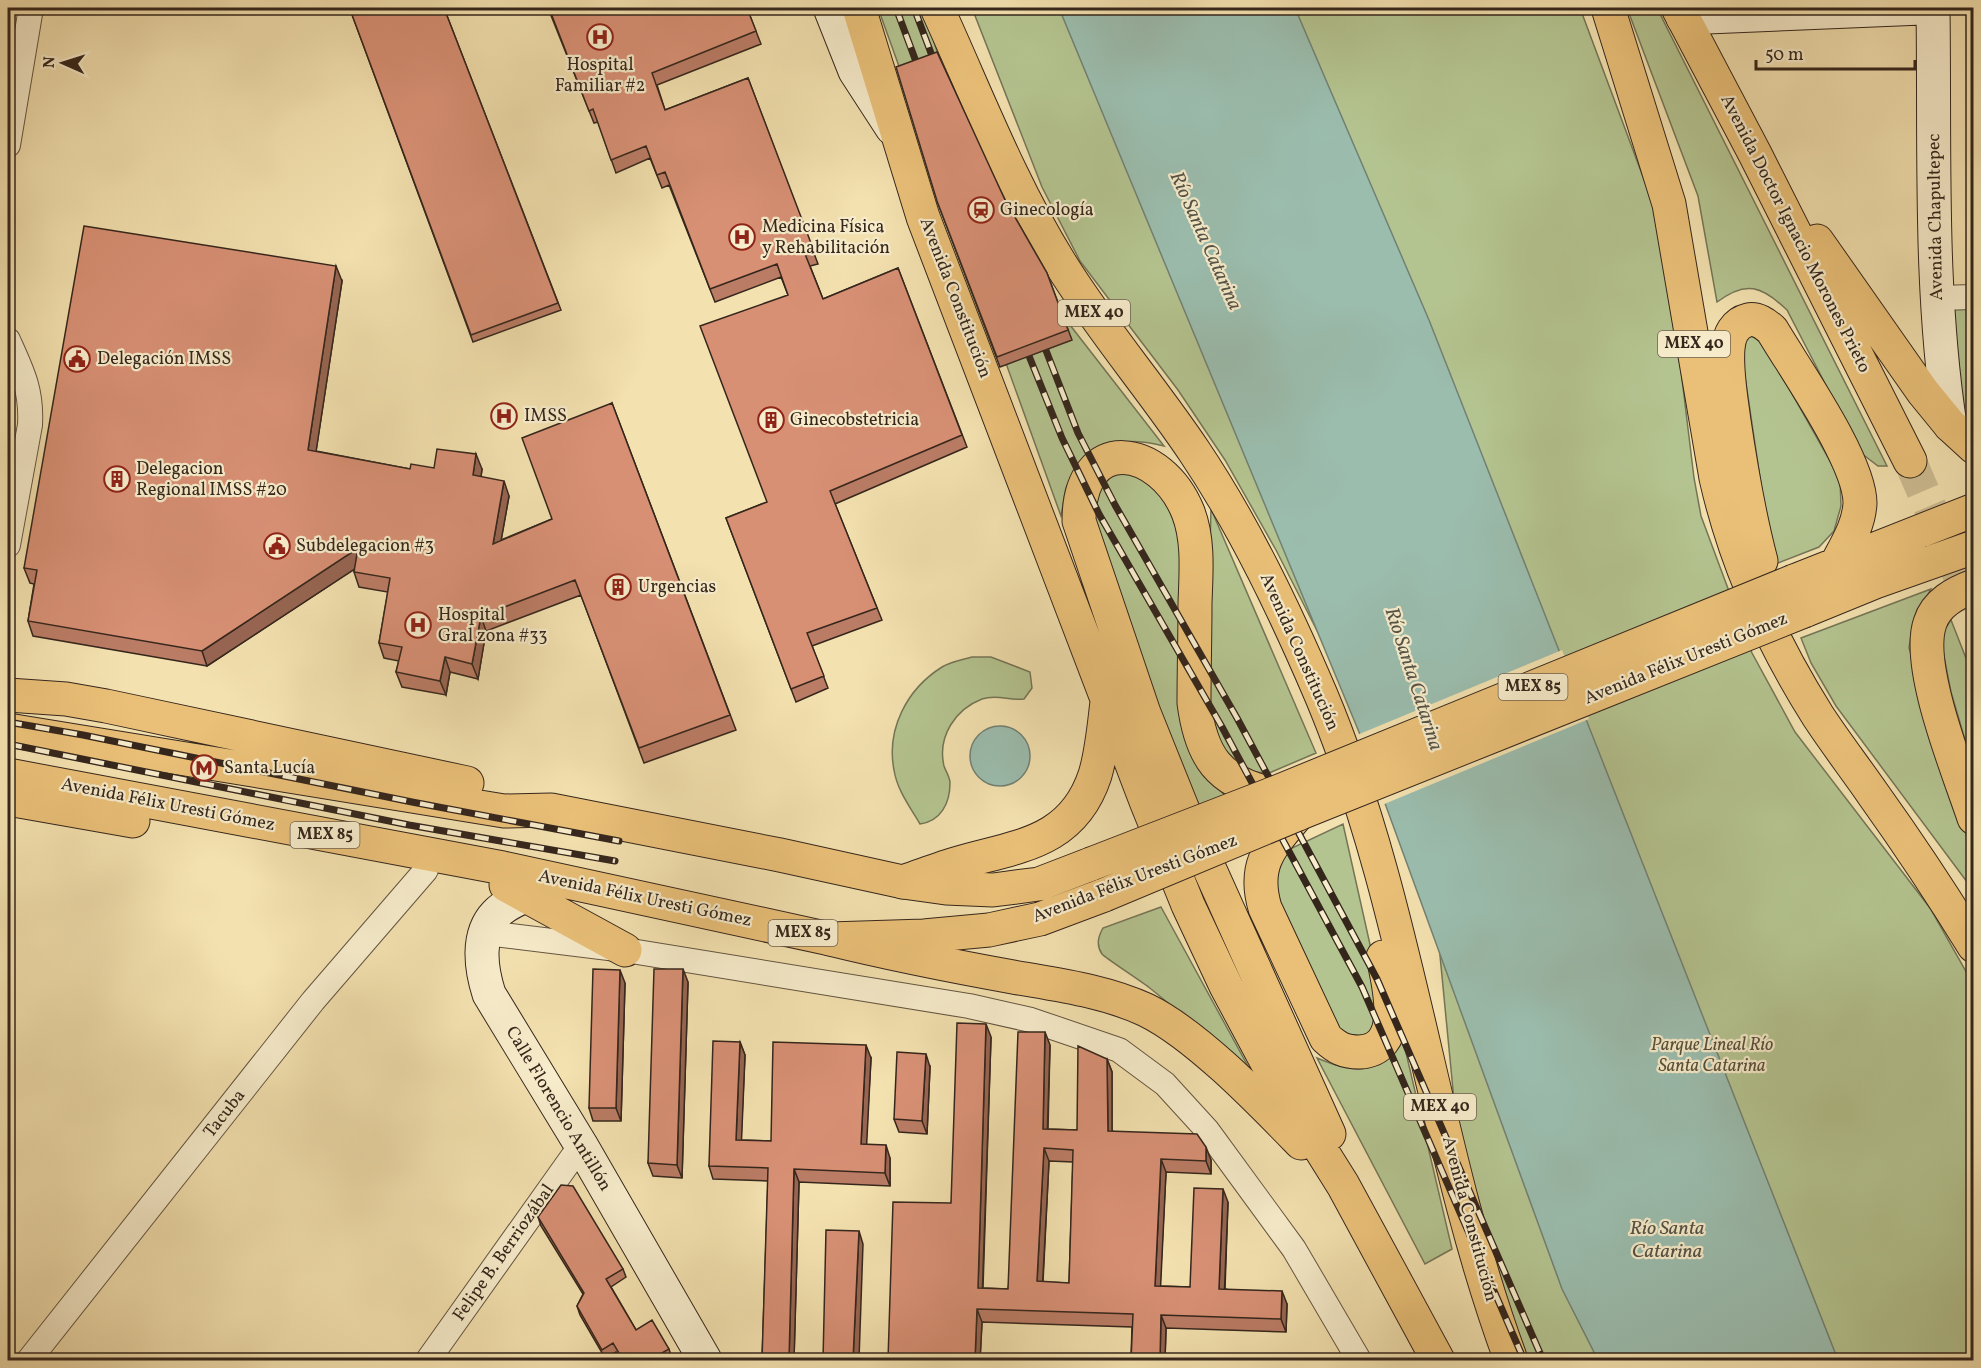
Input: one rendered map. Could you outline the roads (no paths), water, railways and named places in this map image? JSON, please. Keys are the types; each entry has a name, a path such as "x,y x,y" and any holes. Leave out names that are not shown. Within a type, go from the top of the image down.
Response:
{"main road":[{"name":"Avenida Constitución","path":"859,8 927,227 1107,700 1184,894 1226,986 1271,1070 1343,1185 1438,1360"},
{"name":"Avenida Constitución","path":"937,8 1008,163 1059,262 1193,450 1255,555 1322,697 1376,851 1445,1128 1497,1322 1511,1360"},
{"name":"MEX 40","path":"1608,8 1669,204 1708,440 1723,509 1747,577 1794,675 1819,718 1908,843 1974,946"},
{"name":"Avenida Doctor Ignacio Morones Prieto","path":"1680,13 1755,154 1910,461"},
{"path":"1755,154 1923,392 1962,436"},
{"path":"1794,675 1761,561 1741,472 1732,405 1728,347 1732,331 1741,322 1752,319 1772,330 1849,461 1859,490 1858,516 1854,531 1837,563"},
{"path":"1272,794 1249,788 1225,774 1214,764 1202,740 1194,703 1196,561 1194,533 1188,512 1166,478 1151,466 1121,457 1107,459 1096,466 1086,479 1079,500 1079,521 1144,713 1218,891 1310,1088 1329,1135 1343,1185"},
{"name":"MEX 85","path":"1837,563 1974,510"},
{"name":"Avenida Félix Uresti Gómez","path":"8,775 512,883 562,881 830,939 924,936 989,930 1040,919 1104,895 1298,814 1875,582 1974,547"},
{"name":"Avenida Félix Uresti Gómez","path":"8,730 504,811 550,810 780,855 903,882 946,888 993,890 1040,884 1272,794 1837,563"},
{"path":"1974,586 1950,597 1938,608 1930,622 1926,652 1932,686 1974,818"},
{"path":"8,695 66,699 203,726 516,793 550,810"},
{"path":"903,882 955,864 1030,844 1055,832 1072,817 1095,775 1107,700"},
{"path":"8,799 512,883 625,950"},
{"path":"1298,814 1265,857 1259,874 1260,890 1265,908 1326,1038 1336,1048 1348,1052 1365,1051 1378,1045 1388,1032 1392,1015 1376,908 1376,851"},
{"path":"830,939 908,958 1083,990 1147,1011 1178,1031 1222,1067 1343,1185"}],"street":[{"path":"8,145 31,8"},
{"path":"830,8 855,71 898,136"},
{"path":"1680,13 1920,8"},
{"name":"Avenida Chapultepec","path":"1933,8 1937,298 1941,369 1962,436"},
{"path":"1937,298 1974,297"},
{"path":"8,340 28,386 31,406 30,425 8,545"},
{"name":"Tacuba","path":"29,1360 313,1001 426,870"},
{"name":"Calle Florencio Antillón","path":"512,883 486,933 481,971 489,994 581,1145 705,1360"},
{"path":"486,933 625,950 969,1006 1030,1020 1119,1050 1165,1084 1208,1130 1294,1249 1359,1360"},
{"name":"Felipe B. Berriozábal","path":"428,1360 581,1145"}],"water":[{"name":"Río Santa Catarina","path":"1059,8 1295,8 1429,320 1838,1360 1598,1360 1562,1289 1359,732"},
{"path":"994,726 1006,726 1017,731 1025,739 1030,756 1028,768 1017,781 1006,786 994,786 983,781 975,773 970,762 970,750 975,739 983,731"}],"tunnel":[{"path":"1910,461 1973,607"}],"railway":[{"path":"896,8 921,75"},
{"path":"914,8 937,69"},
{"path":"1040,335 1078,433 1115,505 1237,718 1377,979 1543,1360"},
{"path":"1023,341 1062,438 1099,514 1222,727 1362,987 1524,1360"},
{"path":"8,722 619,841"},
{"path":"8,744 409,825 615,861"}],"place":[{"name":"Hospital Familiar #2","path":"600,37"},
{"name":"Ginecología","path":"981,210"},
{"name":"Medicina Física y Rehabilitación","path":"742,237"},
{"name":"Delegación IMSS","path":"77,359"},
{"name":"IMSS","path":"504,416"},
{"name":"Ginecobstetricia","path":"771,420"},
{"name":"Delegacion Regional IMSS #20","path":"117,479"},
{"name":"Subdelegacion #3","path":"277,546"},
{"name":"Urgencias","path":"618,587"},
{"name":"Hospital Gral zona #33","path":"418,625"},
{"name":"Santa Lucía","path":"204,768"}],"park label":[{"name":"Parque Lineal Río Santa Catarina","path":"1712,1055"}]}
